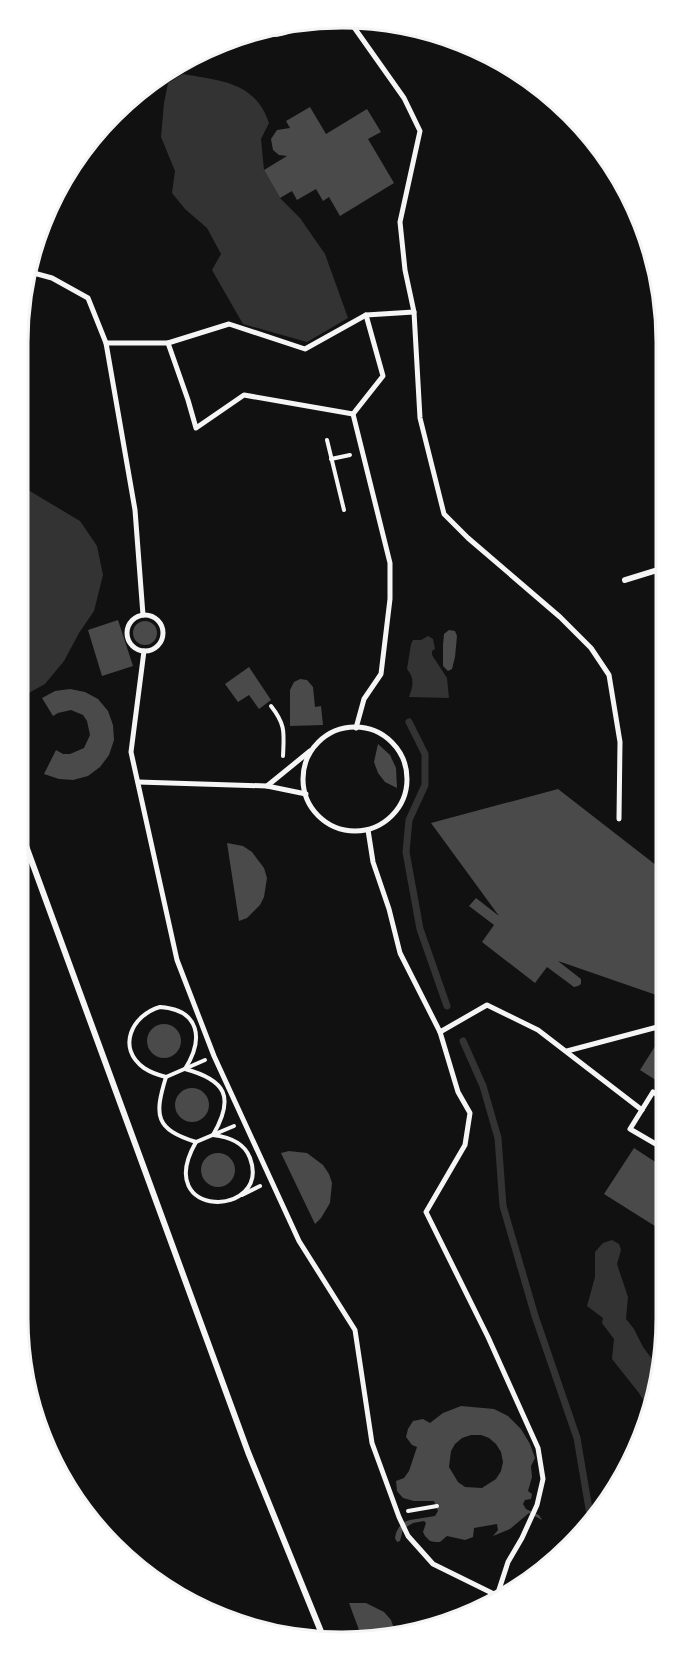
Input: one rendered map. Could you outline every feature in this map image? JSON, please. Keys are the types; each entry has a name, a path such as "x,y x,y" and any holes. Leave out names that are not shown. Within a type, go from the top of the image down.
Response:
{"street":[{"path":"355,29 404,98 420,131 400,222 405,270 414,312 420,418 444,514 468,538 560,617 591,648 609,675 620,742 619,819"},
{"path":"36,274 52,278 88,298 106,343 135,510 143,615"},
{"path":"106,343 168,343 230,324 305,349 366,315 414,312"},
{"path":"353,414 383,376 366,315"},
{"path":"168,343 196,428 244,395 353,414"},
{"path":"353,414 390,563 390,598 381,674 364,699 356,728"},
{"path":"625,580 656,570"},
{"path":"148,615 159,621 163,638 156,648 144,651 134,647 127,637 127,631 132,620 148,615"},
{"path":"144,651 131,752 177,960 214,1056 299,1241 355,1330 372,1443 408,1536 433,1564 491,1594"},
{"path":"267,786 325,737 340,730 356,728 372,730 387,738 398,750 405,765 407,781 404,797 396,812 384,823 369,830 352,831 330,824 312,809 306,794 303,778 306,763 314,748"},
{"path":"138,782 267,786 306,794"},
{"path":"369,830 373,862 389,909 400,953 440,1032 458,1092 470,1113 465,1145 426,1212 488,1337 538,1448 543,1479 537,1505 508,1562 498,1590"},
{"path":"28,851 248,1452 321,1632"},
{"path":"440,1032 487,1005 538,1030 642,1110"},
{"path":"567,1051 656,1027"},
{"path":"656,1094 653,1092 630,1129 656,1144"}],"path":[{"path":"327,440 344,510"},
{"path":"331,459 362,452"},
{"path":"271,706 285,730 283,761 289,768"},
{"path":"185,1069 196,1049 197,1038 195,1028 189,1018 181,1011 171,1008 160,1007 149,1010 133,1026 130,1037 135,1059 143,1067 165,1077 185,1069 195,1065"},
{"path":"185,1069 209,1077 218,1084 223,1093 224,1114 213,1135"},
{"path":"165,1077 158,1102 159,1114 171,1133 196,1142"},
{"path":"213,1135 236,1141 250,1158 251,1179 247,1189 230,1202 208,1202 198,1197 190,1188 185,1167 196,1142 213,1135 226,1130"},
{"path":"239,1196 271,1181"},
{"path":"399,1517 408,1511 437,1506"}],"shaded area":[{"path":"183,74 235,85 255,99 263,109 269,123 261,139 264,170 280,198 300,218 325,254 348,318 307,342 243,324 212,270 221,254 207,228 185,209 172,193 175,171 161,137 164,103 168,83"},
{"path":"28,490 80,521 97,546 103,575 94,611 64,661 45,684 28,693"},
{"path":"428,636 433,639 435,649 432,655 447,678 449,698 409,697 412,683 407,669 411,644 413,640 421,640"},
{"path":"612,1240 619,1244 621,1250 617,1264 628,1297 626,1319 653,1360 644,1402 612,1359 614,1339 602,1323 603,1318 587,1306 595,1277 595,1252 603,1243"}],"building":[{"path":"310,107 326,134 367,109 381,132 368,139 394,183 340,216 329,197 323,201 316,189 297,200 292,191 280,198 264,170 287,156 279,155 273,150 271,139 277,130 290,128 286,121"},
{"path":"118,620 133,666 102,676 88,630"},
{"path":"145,621 150,622 156,628 156,638 150,644 145,645 140,644 134,638 133,633 134,628 140,622"},
{"path":"449,630 455,631 457,636 452,669 448,671 443,666 443,645 444,634"},
{"path":"249,667 271,700 259,709 249,695 238,702 225,684"},
{"path":"300,679 307,680 313,687 315,707 321,706 323,725 290,726 290,690 294,682"},
{"path":"70,689 85,692 98,699 108,711 113,725 114,740 109,755 100,767 88,776 73,780 59,779 44,774 56,750 63,754 70,754 84,748 90,735 83,715 71,710 53,716 42,698 55,691"},
{"path":"378,744 390,755 396,768 397,788 385,782 378,773 374,762"},
{"path":"558,789 656,865 656,995 558,961 581,979 581,984 574,987 547,967 535,983 482,942 494,925 469,906 476,898 499,916 431,823"},
{"path":"227,843 243,846 252,852 264,868 267,878 264,897 260,905 247,918 239,921"},
{"path":"164,1024 176,1029 181,1041 176,1053 164,1058 152,1053 147,1041 152,1029"},
{"path":"656,1045 656,1080 640,1070"},
{"path":"192,1088 204,1093 209,1105 204,1117 192,1122 180,1117 175,1105 180,1093"},
{"path":"634,1148 656,1162 656,1227 604,1194"},
{"path":"289,1151 307,1153 323,1165 329,1174 332,1183 330,1203 315,1224 281,1153"},
{"path":"218,1153 230,1158 235,1170 230,1182 218,1187 206,1182 201,1170 206,1158"},
{"path":"461,1406 494,1409 508,1416 521,1429 535,1458 531,1466 532,1477 528,1491 532,1494 531,1499 525,1500 523,1504 526,1509 539,1515 542,1520 529,1513 510,1529 493,1536 498,1530 497,1524 474,1528 473,1537 465,1540 447,1536 440,1542 430,1541 425,1536 423,1532 426,1523 424,1521 413,1523 403,1529 400,1541 397,1542 396,1533 404,1522 435,1516 438,1511 434,1501 414,1501 403,1498 397,1491 396,1481 404,1478 409,1471 417,1447 412,1445 406,1437 413,1421 423,1419 430,1423 443,1413","holes":["481,1435 489,1438 501,1452 503,1462 501,1471 496,1479 482,1488 465,1487 458,1482 449,1467 451,1451 462,1438"]},
{"path":"349,1603 366,1603 384,1612 394,1628 383,1630 360,1632"}],"waterway":[{"path":"409,722 425,754 425,785 409,820 406,852 420,929 447,1006"},
{"path":"463,1041 483,1086 498,1138 503,1206 535,1316 577,1438 590,1511"}]}
